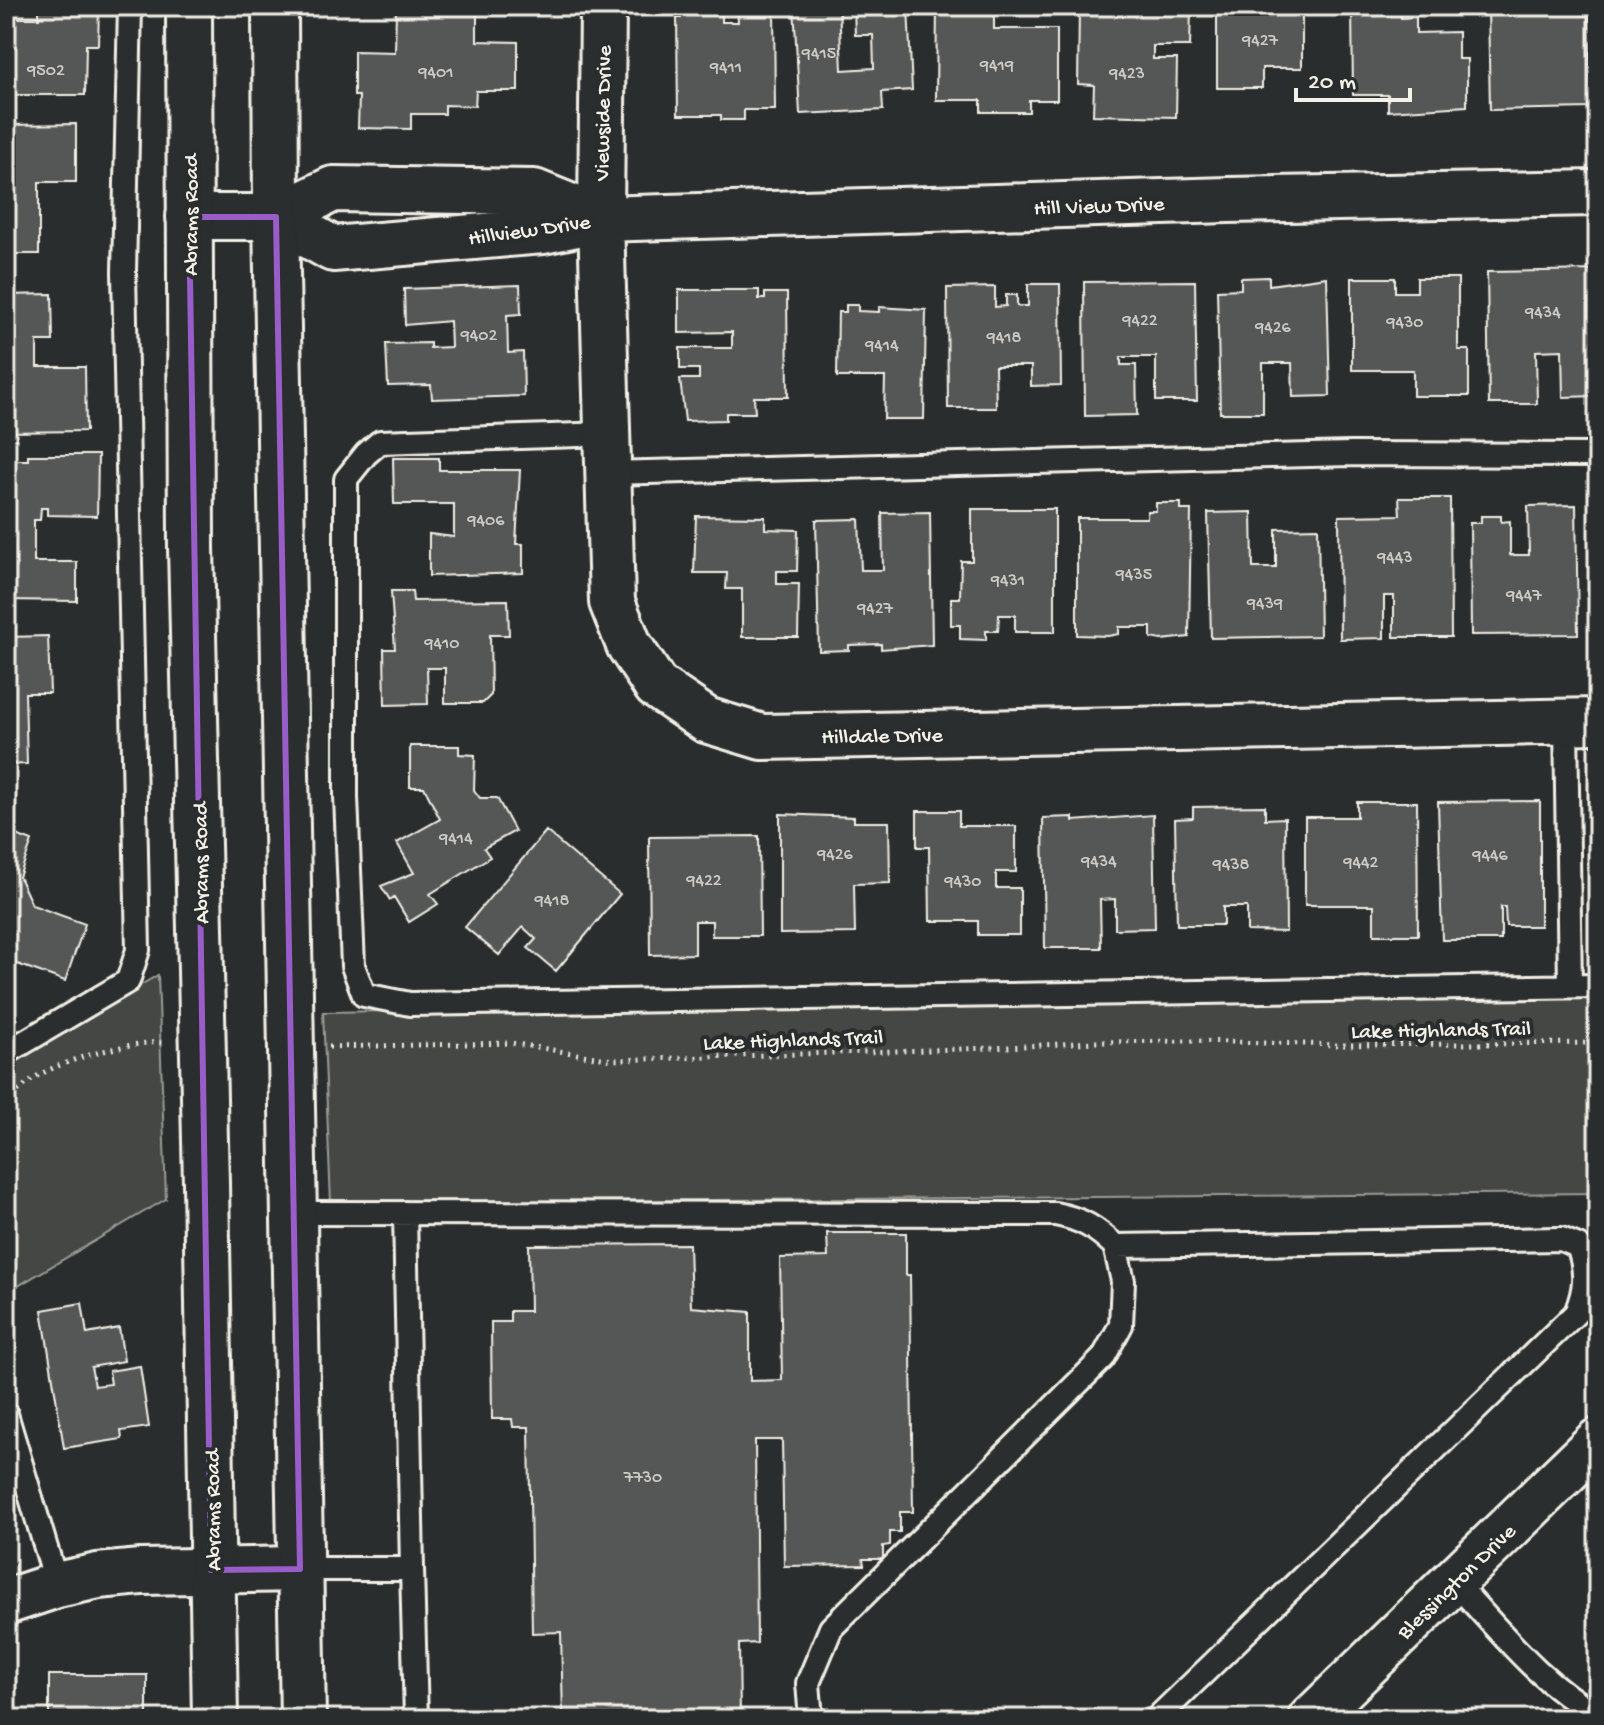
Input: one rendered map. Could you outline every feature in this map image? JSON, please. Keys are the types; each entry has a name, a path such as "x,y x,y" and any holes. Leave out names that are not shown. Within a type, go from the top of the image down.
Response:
{"street":[{"name":"Abrams Road","path":"189,6 191,548 215,1719"},
{"path":"275,6 276,217 303,1719"},
{"name":"Viewside Drive","path":"601,219 603,6"},
{"name":"Hillview Drive","path":"189,217 276,217 333,189 534,192 601,219"},
{"name":"Hill View Drive","path":"601,219 1212,200 1598,193"},
{"name":"Hillview Drive","path":"276,217 333,249 543,231 601,219"},
{"name":"Hilldale Drive","path":"601,219 612,602 629,645 656,686 706,720 762,737 1582,721"},
{"name":"Blessington Drive","path":"1311,1719 1598,1441"},
{"path":"6,1602 57,1585 98,1576 300,1569"}],"lane":[{"path":"6,1053 128,981 138,950 124,272 130,6"},
{"path":"1598,455 608,454 380,442 346,479 346,797 353,966 364,995 410,1004 457,1004 1598,986"},
{"path":"1570,986 1582,721"},
{"path":"295,1213 1055,1214 1079,1218 1115,1246 1123,1281 1121,1325 1103,1358 831,1628 808,1683 811,1719"},
{"path":"405,1213 416,1719"},
{"path":"1115,1246 1561,1239 1578,1246 1584,1263 1586,1289 1576,1313 1156,1719"},
{"path":"6,1414 57,1585"},
{"path":"300,1569 412,1569"},
{"path":"1454,1582 1556,1688 1576,1704 1598,1715"}],"path":[{"path":"6,1102 39,1075 113,1049 150,1041 203,1043"},
{"name":"Lake Highlands Trail","path":"292,1046 324,1048 511,1043 613,1060 1094,1042 1339,1045 1598,1043"}],"highlighted area":[{"path":"189,217 276,217 300,1569 211,1570"}],"shaded area":[{"path":"158,975 166,1199 6,1293 6,1064"},
{"path":"1598,994 1598,1193 331,1203 323,1012"}],"building":[{"path":"39,6 99,6 98,45 86,45 85,95 6,95 6,18 39,18"},
{"path":"681,6 722,6 722,22 738,22 737,6 774,6 775,110 744,110 744,120 721,120 721,115 678,115 677,18 681,18"},
{"path":"794,6 839,6 842,70 874,68 873,35 855,35 854,6 908,6 912,90 882,92 883,110 800,114"},
{"path":"937,6 994,6 994,29 1057,29 1057,100 1029,100 1029,112 981,112 981,100 936,100"},
{"path":"1093,6 1191,9 1190,46 1153,46 1153,59 1177,59 1176,117 1093,115 1094,85 1078,84 1079,10 1093,11"},
{"path":"1217,6 1285,6 1285,10 1302,10 1302,68 1262,68 1262,88 1217,88"},
{"path":"1352,6 1400,6 1401,18 1416,17 1416,33 1458,32 1458,59 1467,59 1467,106 1388,111 1388,95 1353,95"},
{"path":"1488,6 1589,6 1591,108 1490,110"},
{"path":"396,10 477,11 477,41 518,42 518,91 476,91 475,106 445,105 445,114 411,114 411,129 358,128 359,96 354,96 354,51 395,52"},
{"path":"76,124 76,182 39,182 39,254 6,254 6,125"},
{"path":"1598,270 1598,396 1563,397 1562,350 1536,351 1537,404 1489,404 1487,272"},
{"path":"1269,277 1269,285 1327,277 1330,396 1293,397 1292,363 1263,363 1263,413 1220,413 1217,290 1241,289 1241,278"},
{"path":"1352,278 1395,278 1395,292 1417,292 1417,278 1458,278 1458,350 1469,350 1469,396 1413,396 1413,370 1352,370"},
{"path":"1195,281 1197,401 1156,401 1156,357 1121,357 1121,365 1136,365 1137,415 1085,416 1084,282"},
{"path":"1028,284 1060,284 1061,385 1031,386 1031,366 995,366 996,408 948,408 947,288 995,287 995,307 1006,306 1006,295 1017,295 1017,306 1028,306"},
{"path":"520,285 521,314 507,315 508,353 523,352 524,396 432,399 431,385 388,386 386,344 430,343 430,348 451,347 450,321 405,325 404,289"},
{"path":"679,290 759,290 759,299 765,299 765,293 787,293 788,397 754,397 755,413 726,413 726,420 685,421 680,379 699,379 699,369 680,369 680,348 732,348 732,332 679,333"},
{"path":"52,294 53,341 37,341 37,367 85,367 86,431 6,432 6,295"},
{"path":"846,305 858,305 858,311 879,312 879,307 926,310 924,419 884,419 885,377 837,377 838,312 846,312"},
{"path":"28,455 98,455 97,516 47,515 47,508 41,508 40,520 34,520 34,562 77,562 77,601 6,600 6,460 28,460"},
{"path":"393,458 439,458 439,470 520,470 516,544 523,544 523,573 429,576 429,534 454,537 454,504 394,504"},
{"path":"1399,498 1450,498 1451,637 1394,637 1394,596 1384,596 1384,638 1340,639 1339,516 1400,515"},
{"path":"1156,503 1181,503 1181,510 1191,510 1189,637 1151,638 1151,627 1119,627 1119,634 1108,636 1077,635 1077,518 1147,518 1147,511 1156,511"},
{"path":"1576,505 1578,634 1471,635 1470,523 1481,523 1481,516 1501,516 1501,522 1510,521 1510,555 1529,555 1528,506"},
{"path":"972,509 1055,509 1055,632 1015,632 1015,615 999,615 998,631 986,631 986,640 960,639 960,625 951,625 951,598 960,598 961,561 972,561"},
{"path":"930,512 932,645 881,649 881,644 849,645 849,650 819,651 816,520 859,519 861,570 883,570 882,513"},
{"path":"1252,512 1253,568 1276,568 1276,529 1318,528 1320,636 1211,638 1208,513"},
{"path":"696,516 765,517 765,529 798,530 797,571 777,571 777,584 799,584 798,637 742,637 742,589 726,589 727,573 694,573"},
{"path":"391,591 412,591 413,601 508,600 509,635 490,635 491,695 483,703 445,703 445,668 427,668 428,704 385,705 384,649 395,649"},
{"path":"48,636 50,693 25,693 27,764 6,765 6,637"},
{"path":"410,746 459,746 459,754 475,755 474,790 480,798 497,798 515,831 484,848 490,857 430,894 438,904 409,922 394,897 390,900 381,886 414,873 397,843 440,819 424,787 410,787"},
{"path":"1540,801 1540,926 1506,926 1505,907 1501,907 1501,940 1442,940 1438,802"},
{"path":"1357,802 1417,802 1418,935 1374,935 1374,905 1305,905 1305,817 1357,817"},
{"path":"1265,806 1265,819 1285,818 1286,932 1247,931 1247,907 1223,907 1223,925 1177,925 1175,819 1193,818 1193,807"},
{"path":"917,811 959,811 959,826 1016,826 1016,872 996,872 996,888 1020,888 1020,935 978,935 978,921 930,921 929,847 917,847"},
{"path":"780,814 854,817 854,822 889,822 890,883 854,884 855,933 780,934"},
{"path":"1153,815 1155,928 1115,929 1115,899 1100,900 1101,948 1045,948 1043,818 1073,817 1073,821"},
{"path":"6,831 32,841 19,877 32,905 85,924 65,981 6,960"},
{"path":"546,831 620,894 556,971 528,948 536,939 523,927 499,955 465,927"},
{"path":"759,836 760,936 712,936 712,921 695,921 695,954 650,955 649,837"},
{"path":"827,1233 906,1233 906,1275 910,1275 913,1512 900,1512 900,1532 890,1532 890,1545 883,1546 883,1559 863,1559 864,1565 784,1566 782,1440 755,1440 757,1643 739,1644 740,1719 563,1719 561,1632 532,1633 529,1427 513,1427 512,1419 492,1419 491,1322 510,1322 510,1311 530,1311 529,1245 689,1244 691,1307 750,1312 750,1381 782,1380 780,1258 828,1257"},
{"path":"82,1303 87,1334 119,1328 124,1361 91,1367 95,1386 111,1384 109,1371 140,1366 149,1427 121,1431 122,1439 64,1448 42,1310"},
{"path":"49,1675 147,1675 147,1719 49,1719"}]}
